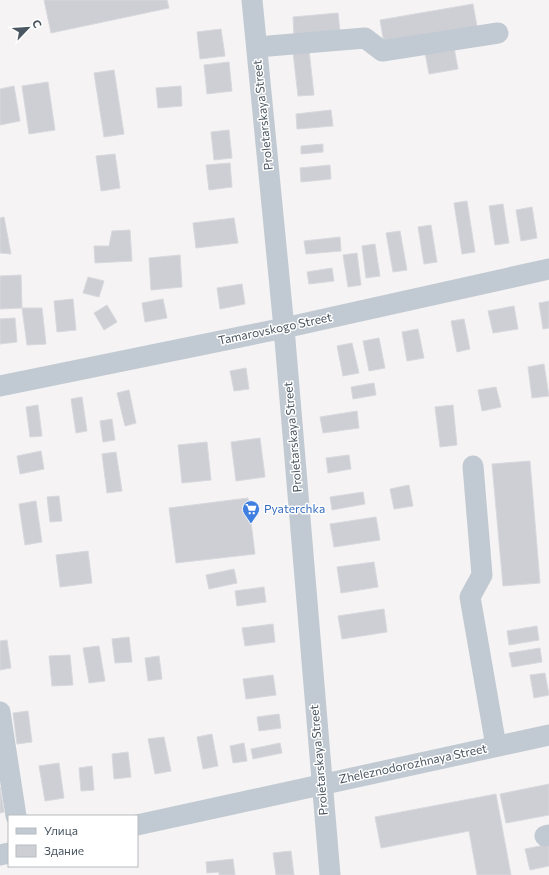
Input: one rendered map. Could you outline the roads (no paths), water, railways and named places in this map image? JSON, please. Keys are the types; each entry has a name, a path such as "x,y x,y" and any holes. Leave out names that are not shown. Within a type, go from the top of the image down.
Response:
{"street":[{"name":"Proletarskaya Street","path":"252,0 284,328 321,784 330,875"},
{"path":"257,47 365,38 382,51 498,33"},
{"name":"Tamarovskogo Street","path":"0,386 284,328 549,269"},
{"path":"473,466 482,575 470,597 496,746"},
{"path":"0,712 16,815"},
{"name":"Zheleznodorozhnaya Street","path":"138,825 549,735"}],"place":[{"name":"Pyaterchka","path":"251,524"}]}
